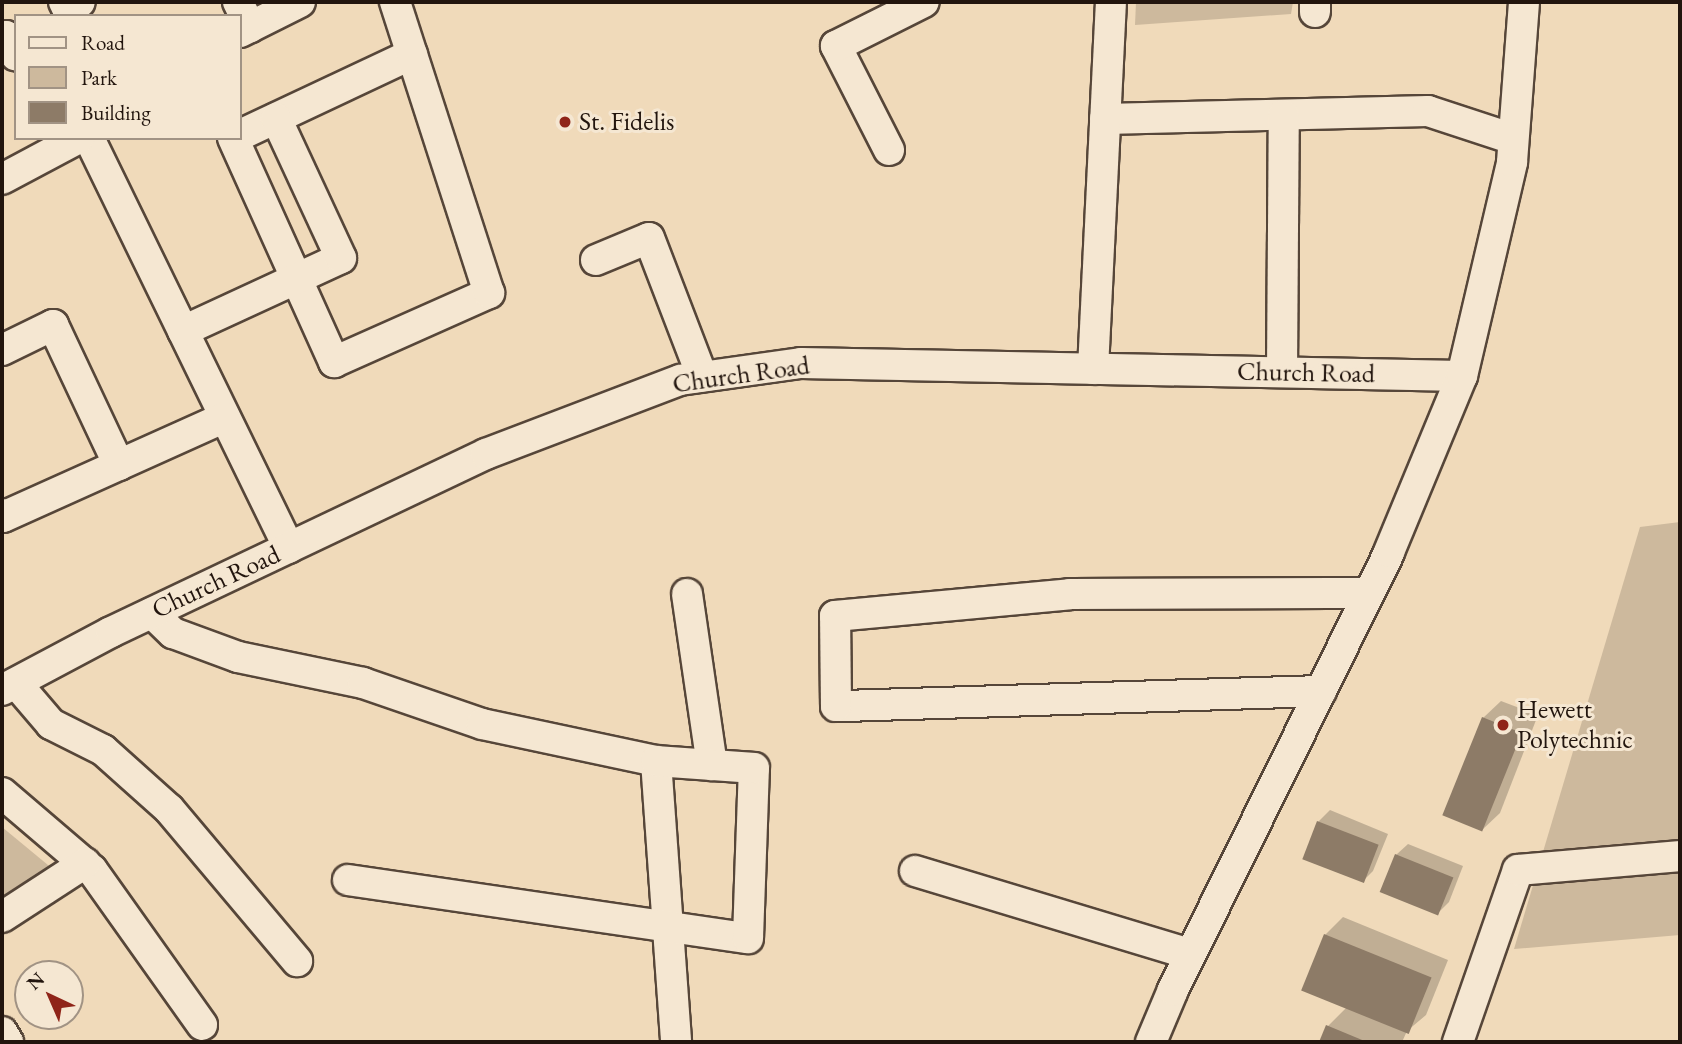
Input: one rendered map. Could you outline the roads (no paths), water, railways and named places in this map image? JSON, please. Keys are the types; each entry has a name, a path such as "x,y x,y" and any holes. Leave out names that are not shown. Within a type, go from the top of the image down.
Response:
{"street":[{"path":"64,2 67,8 80,2"},
{"path":"242,20 300,2"},
{"path":"234,140 334,362 489,293 395,2"},
{"path":"889,150 835,46 923,2"},
{"path":"1093,369 1111,2"},
{"path":"1152,1042 1190,954 1369,593 1462,376 1512,162 1524,2"},
{"path":"2,37 6,36 14,52"},
{"path":"242,134 412,54"},
{"path":"1105,120 1428,111 1513,139"},
{"path":"1282,372 1284,115"},
{"path":"183,331 341,258 276,118"},
{"path":"90,140 289,548"},
{"path":"2,179 65,142"},
{"path":"596,260 649,238 702,376"},
{"path":"2,350 53,325 119,465"},
{"name":"Church Road","path":"9,686 152,612 486,454 680,380 801,363 1462,376"},
{"path":"2,514 4,517 225,416"},
{"path":"1321,691 836,706 835,616 1070,594 1369,593"},
{"path":"687,594 712,765"},
{"path":"152,612 173,633 238,657 363,683 482,724 656,761 754,768 748,938 668,930 348,880"},
{"path":"9,686 51,724 103,750 169,809 297,961"},
{"path":"656,761 676,1042"},
{"path":"2,793 85,863 202,1026"},
{"path":"1458,1042 1518,870 1680,856"},
{"path":"2,917 85,863"},
{"path":"915,871 1190,954"},
{"path":"2,1032 8,1042"}],"place":[{"name":"St. Fidelis","path":"565,122"},
{"name":"Hewett Polytechnic","path":"1503,725"}]}
